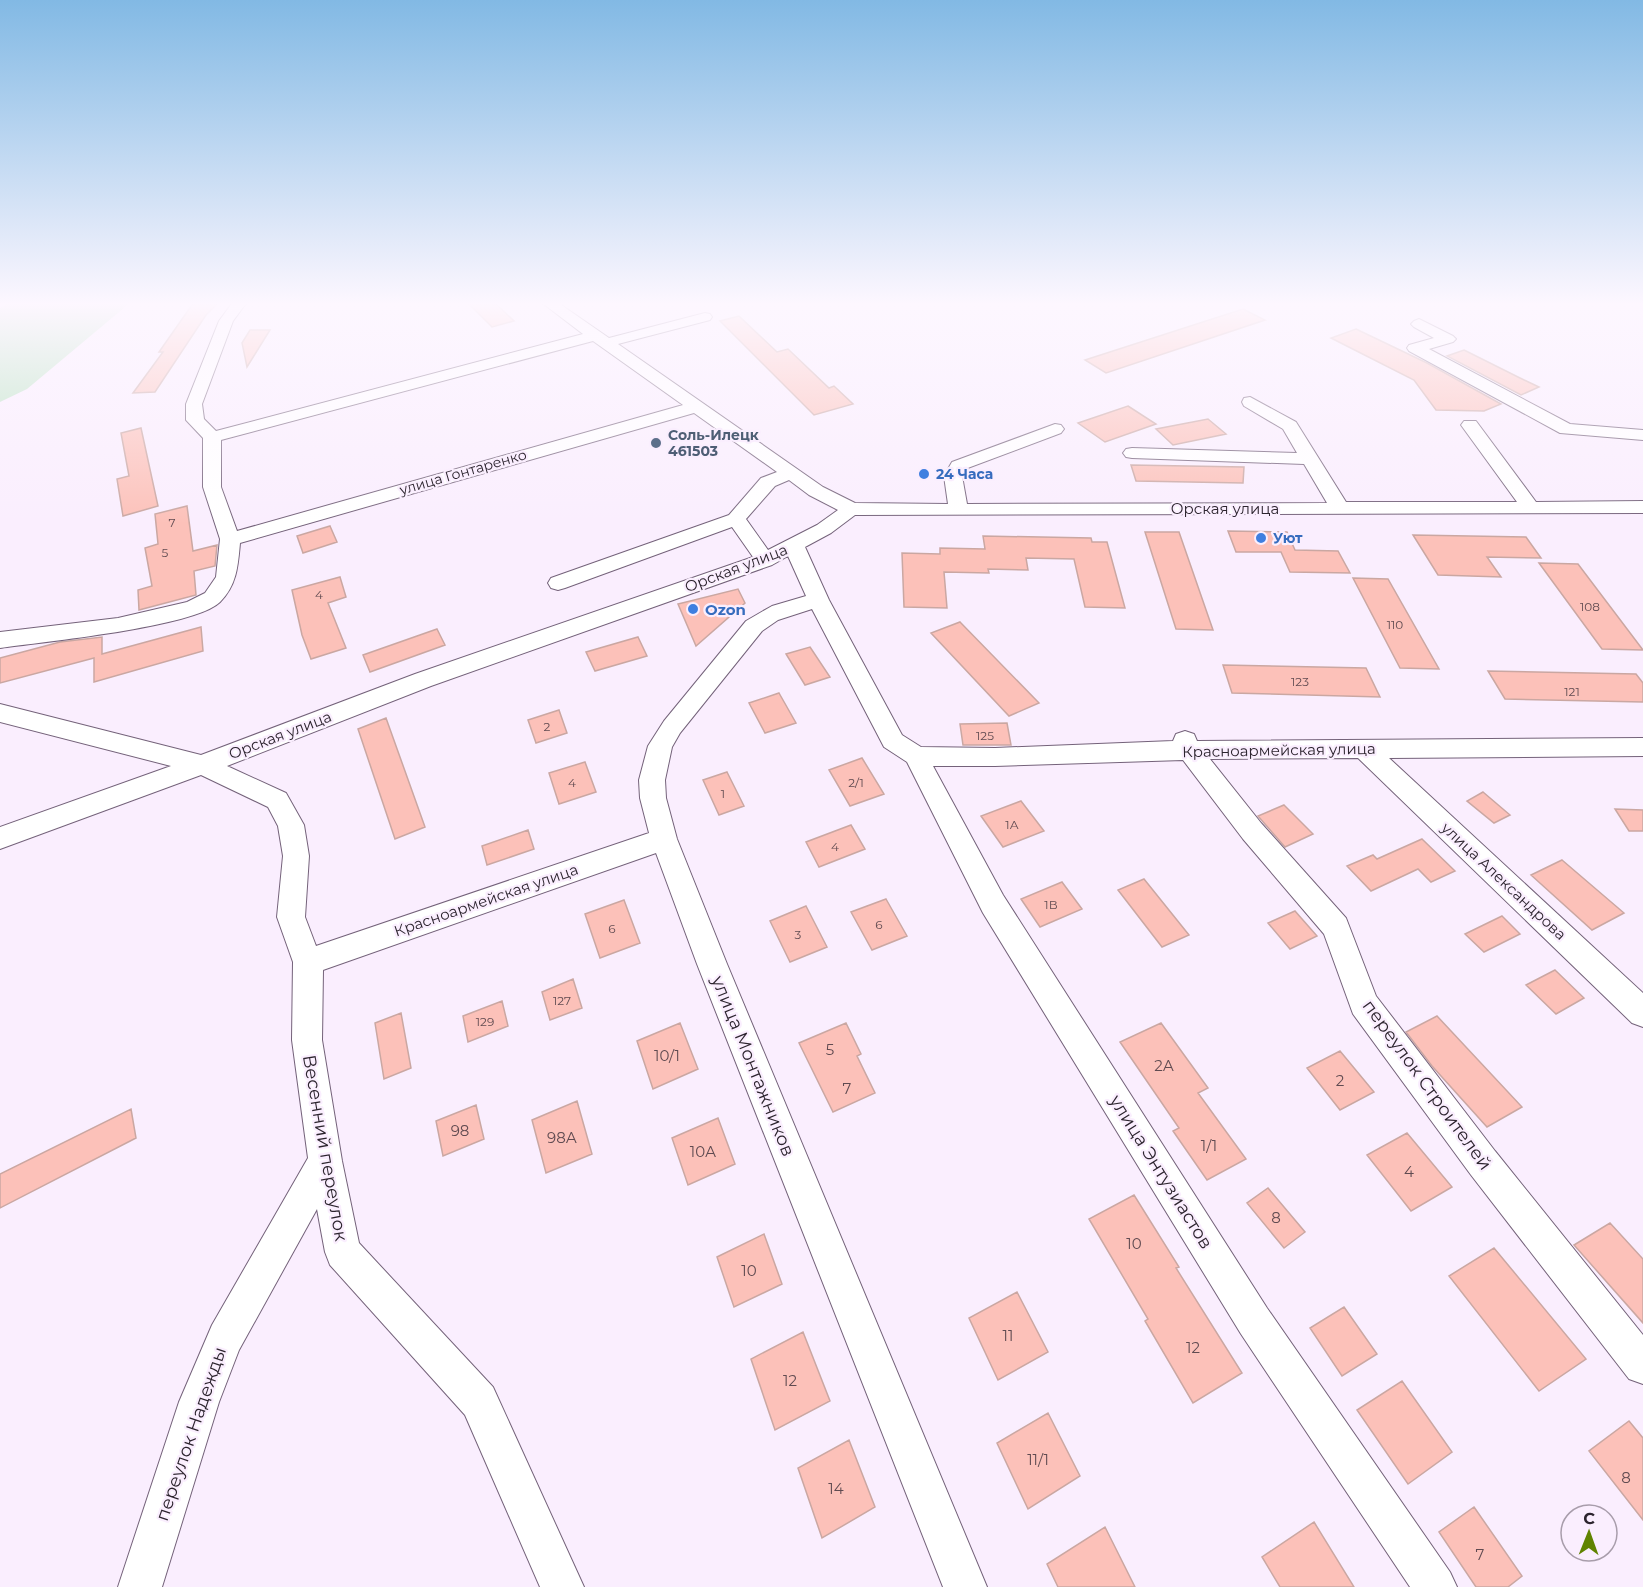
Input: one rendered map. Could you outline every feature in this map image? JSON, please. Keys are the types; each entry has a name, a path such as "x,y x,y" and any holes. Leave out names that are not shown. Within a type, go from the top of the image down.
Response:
{"street":[{"path":"0,640 118,626 193,608 212,598 221,588 226,578 231,539 212,487 212,437 195,420 194,404 204,376"},
{"path":"212,437 454,376"},
{"path":"653,376 816,491 851,509"},
{"path":"1467,376 1566,429 1643,435"},
{"path":"1250,402 1290,426 1339,507"},
{"name":"улица Гонтаренко","path":"231,539 696,407"},
{"path":"1470,425 1530,507"},
{"path":"958,510 953,476 958,466 1055,429"},
{"path":"1132,453 1310,459"},
{"path":"558,583 736,519 768,482 790,473"},
{"name":"Орская улица","path":"0,838 202,765 423,680 765,560 824,529 851,509 1643,507"},
{"path":"736,519 765,560"},
{"name":"улица Энтузиастов","path":"794,546 818,600 893,741 910,752 993,904 1254,1321 1435,1587"},
{"name":"улица Монтажников","path":"818,600 790,607 756,623 672,727 660,746 652,780 653,798 664,839 712,964 965,1587"},
{"path":"0,713 202,765"},
{"name":"Красноармейская улица","path":"910,752 995,757 1187,745 1364,749 1643,747"},
{"name":"переулок Строителей","path":"1187,745 1252,831 1336,927 1364,1004 1484,1163 1643,1365"},
{"name":"улица Александрова","path":"1364,749 1643,1013"},
{"name":"Весенний переулок","path":"202,765 276,800 291,825 296,856 291,917 308,962 307,1040 325,1161 343,1252 479,1401 562,1587"},
{"name":"Красноармейская улица","path":"308,962 664,839"},
{"name":"переулок Надежды","path":"140,1587 199,1402 225,1338 325,1161"}],"green space":[{"path":"0,376 42,376 27,389 0,402"}],"building":[{"path":"145,376 166,376 155,392 133,393"},
{"path":"775,376 816,376 829,388 834,386 853,404 814,415"},
{"path":"1406,376 1451,376 1501,404 1484,411 1436,410 1414,380"},
{"path":"1485,376 1517,376 1539,387 1521,395"},
{"path":"1128,406 1156,424 1105,442 1078,423"},
{"path":"1208,419 1226,434 1173,445 1156,429"},
{"path":"141,428 158,506 123,516 117,479 129,476 121,433"},
{"path":"1131,465 1244,467 1243,483 1136,481"},
{"path":"187,506 193,551 217,545 215,566 194,571 196,595 139,610 138,590 152,586 145,548 158,544 155,514"},
{"path":"330,526 337,542 303,553 297,536"},
{"path":"1228,531 1287,532 1295,550 1338,551 1350,573 1290,572 1281,552 1236,552"},
{"path":"1145,532 1179,532 1213,630 1176,629"},
{"path":"1413,535 1526,537 1541,558 1487,557 1501,577 1438,575"},
{"path":"983,536 1091,538 1092,542 1107,542 1125,608 1085,607 1074,559 1026,558 1028,570 988,569 989,573 944,572 947,608 904,607 902,553 940,554 940,548 985,549"},
{"path":"1539,563 1578,564 1643,650 1602,649"},
{"path":"340,577 346,597 328,603 346,648 311,659 302,635 292,590"},
{"path":"1353,578 1388,579 1439,669 1400,668"},
{"path":"738,589 745,603 696,646 678,604"},
{"path":"960,622 1039,703 1009,716 931,633"},
{"path":"201,627 203,651 94,682 94,658 0,683 0,658 60,642 102,637 102,654"},
{"path":"437,629 445,645 370,672 363,655"},
{"path":"638,637 647,656 595,671 586,652"},
{"path":"810,647 830,677 805,685 786,654"},
{"path":"1223,665 1366,668 1380,697 1232,693"},
{"path":"1488,671 1636,674 1643,683 1643,702 1505,699"},
{"path":"779,693 796,723 765,733 749,703"},
{"path":"559,710 567,733 536,743 528,720"},
{"path":"386,718 425,827 395,839 358,729"},
{"path":"1007,723 1011,745 963,745 960,724"},
{"path":"862,758 884,794 850,806 829,770"},
{"path":"585,762 596,792 559,804 549,773"},
{"path":"727,772 744,806 719,815 703,780"},
{"path":"1483,792 1510,815 1494,823 1467,801"},
{"path":"1021,801 1044,831 1003,847 981,816"},
{"path":"1284,805 1313,834 1285,847 1258,816"},
{"path":"1615,809 1643,810 1643,831 1629,831"},
{"path":"851,825 865,849 819,867 806,842"},
{"path":"528,830 534,849 487,865 482,846"},
{"path":"1422,839 1455,871 1431,882 1418,869 1371,891 1347,866 1373,855 1377,859"},
{"path":"1562,860 1624,913 1592,930 1531,875"},
{"path":"1144,879 1189,935 1162,947 1118,890"},
{"path":"1062,882 1082,909 1040,927 1021,899"},
{"path":"886,899 907,936 872,950 851,912"},
{"path":"624,900 640,943 600,958 585,914"},
{"path":"806,906 827,947 790,962 770,921"},
{"path":"1295,911 1317,936 1290,949 1268,923"},
{"path":"1502,916 1520,934 1484,952 1465,934"},
{"path":"1555,970 1584,998 1556,1014 1526,985"},
{"path":"573,979 582,1008 550,1020 542,992"},
{"path":"502,1001 508,1026 468,1042 463,1016"},
{"path":"401,1013 411,1068 384,1079 375,1023"},
{"path":"1437,1016 1522,1107 1487,1127 1432,1066 1406,1032"},
{"path":"680,1023 698,1069 653,1089 637,1041"},
{"path":"846,1023 861,1054 857,1056 875,1093 833,1112 799,1043"},
{"path":"1161,1023 1208,1088 1198,1093 1246,1159 1207,1180 1173,1131 1179,1128 1120,1042"},
{"path":"1340,1051 1374,1092 1340,1110 1307,1068"},
{"path":"577,1101 592,1154 546,1173 532,1120"},
{"path":"476,1105 484,1139 443,1156 436,1121"},
{"path":"131,1109 136,1138 0,1208 0,1174"},
{"path":"718,1118 735,1164 688,1185 672,1138"},
{"path":"1407,1133 1452,1187 1411,1211 1367,1155"},
{"path":"1268,1188 1305,1232 1284,1248 1247,1203"},
{"path":"1134,1195 1179,1267 1176,1268 1242,1373 1193,1403 1145,1321 1148,1319 1089,1219"},
{"path":"1610,1223 1643,1259 1643,1323 1574,1245"},
{"path":"764,1234 782,1284 734,1307 717,1257"},
{"path":"1494,1248 1586,1359 1539,1391 1449,1276"},
{"path":"1017,1292 1048,1352 998,1380 969,1318"},
{"path":"1344,1307 1377,1354 1342,1376 1310,1328"},
{"path":"803,1332 830,1401 775,1430 751,1359"},
{"path":"1402,1381 1452,1452 1408,1484 1357,1410"},
{"path":"1048,1413 1080,1476 1028,1509 997,1443"},
{"path":"1629,1421 1643,1438 1643,1520 1589,1451"},
{"path":"849,1440 875,1507 822,1538 798,1468"},
{"path":"1474,1507 1522,1576 1508,1587 1476,1587 1439,1532"},
{"path":"1314,1522 1354,1587 1280,1587 1262,1557"},
{"path":"1105,1527 1135,1587 1058,1587 1047,1564"}],"place":[{"name":"Соль-Илецк 461503","path":"656,443"},
{"name":"24 Часа","path":"924,474"},
{"name":"Уют","path":"1261,538"},
{"name":"Ozon","path":"693,609"}]}
